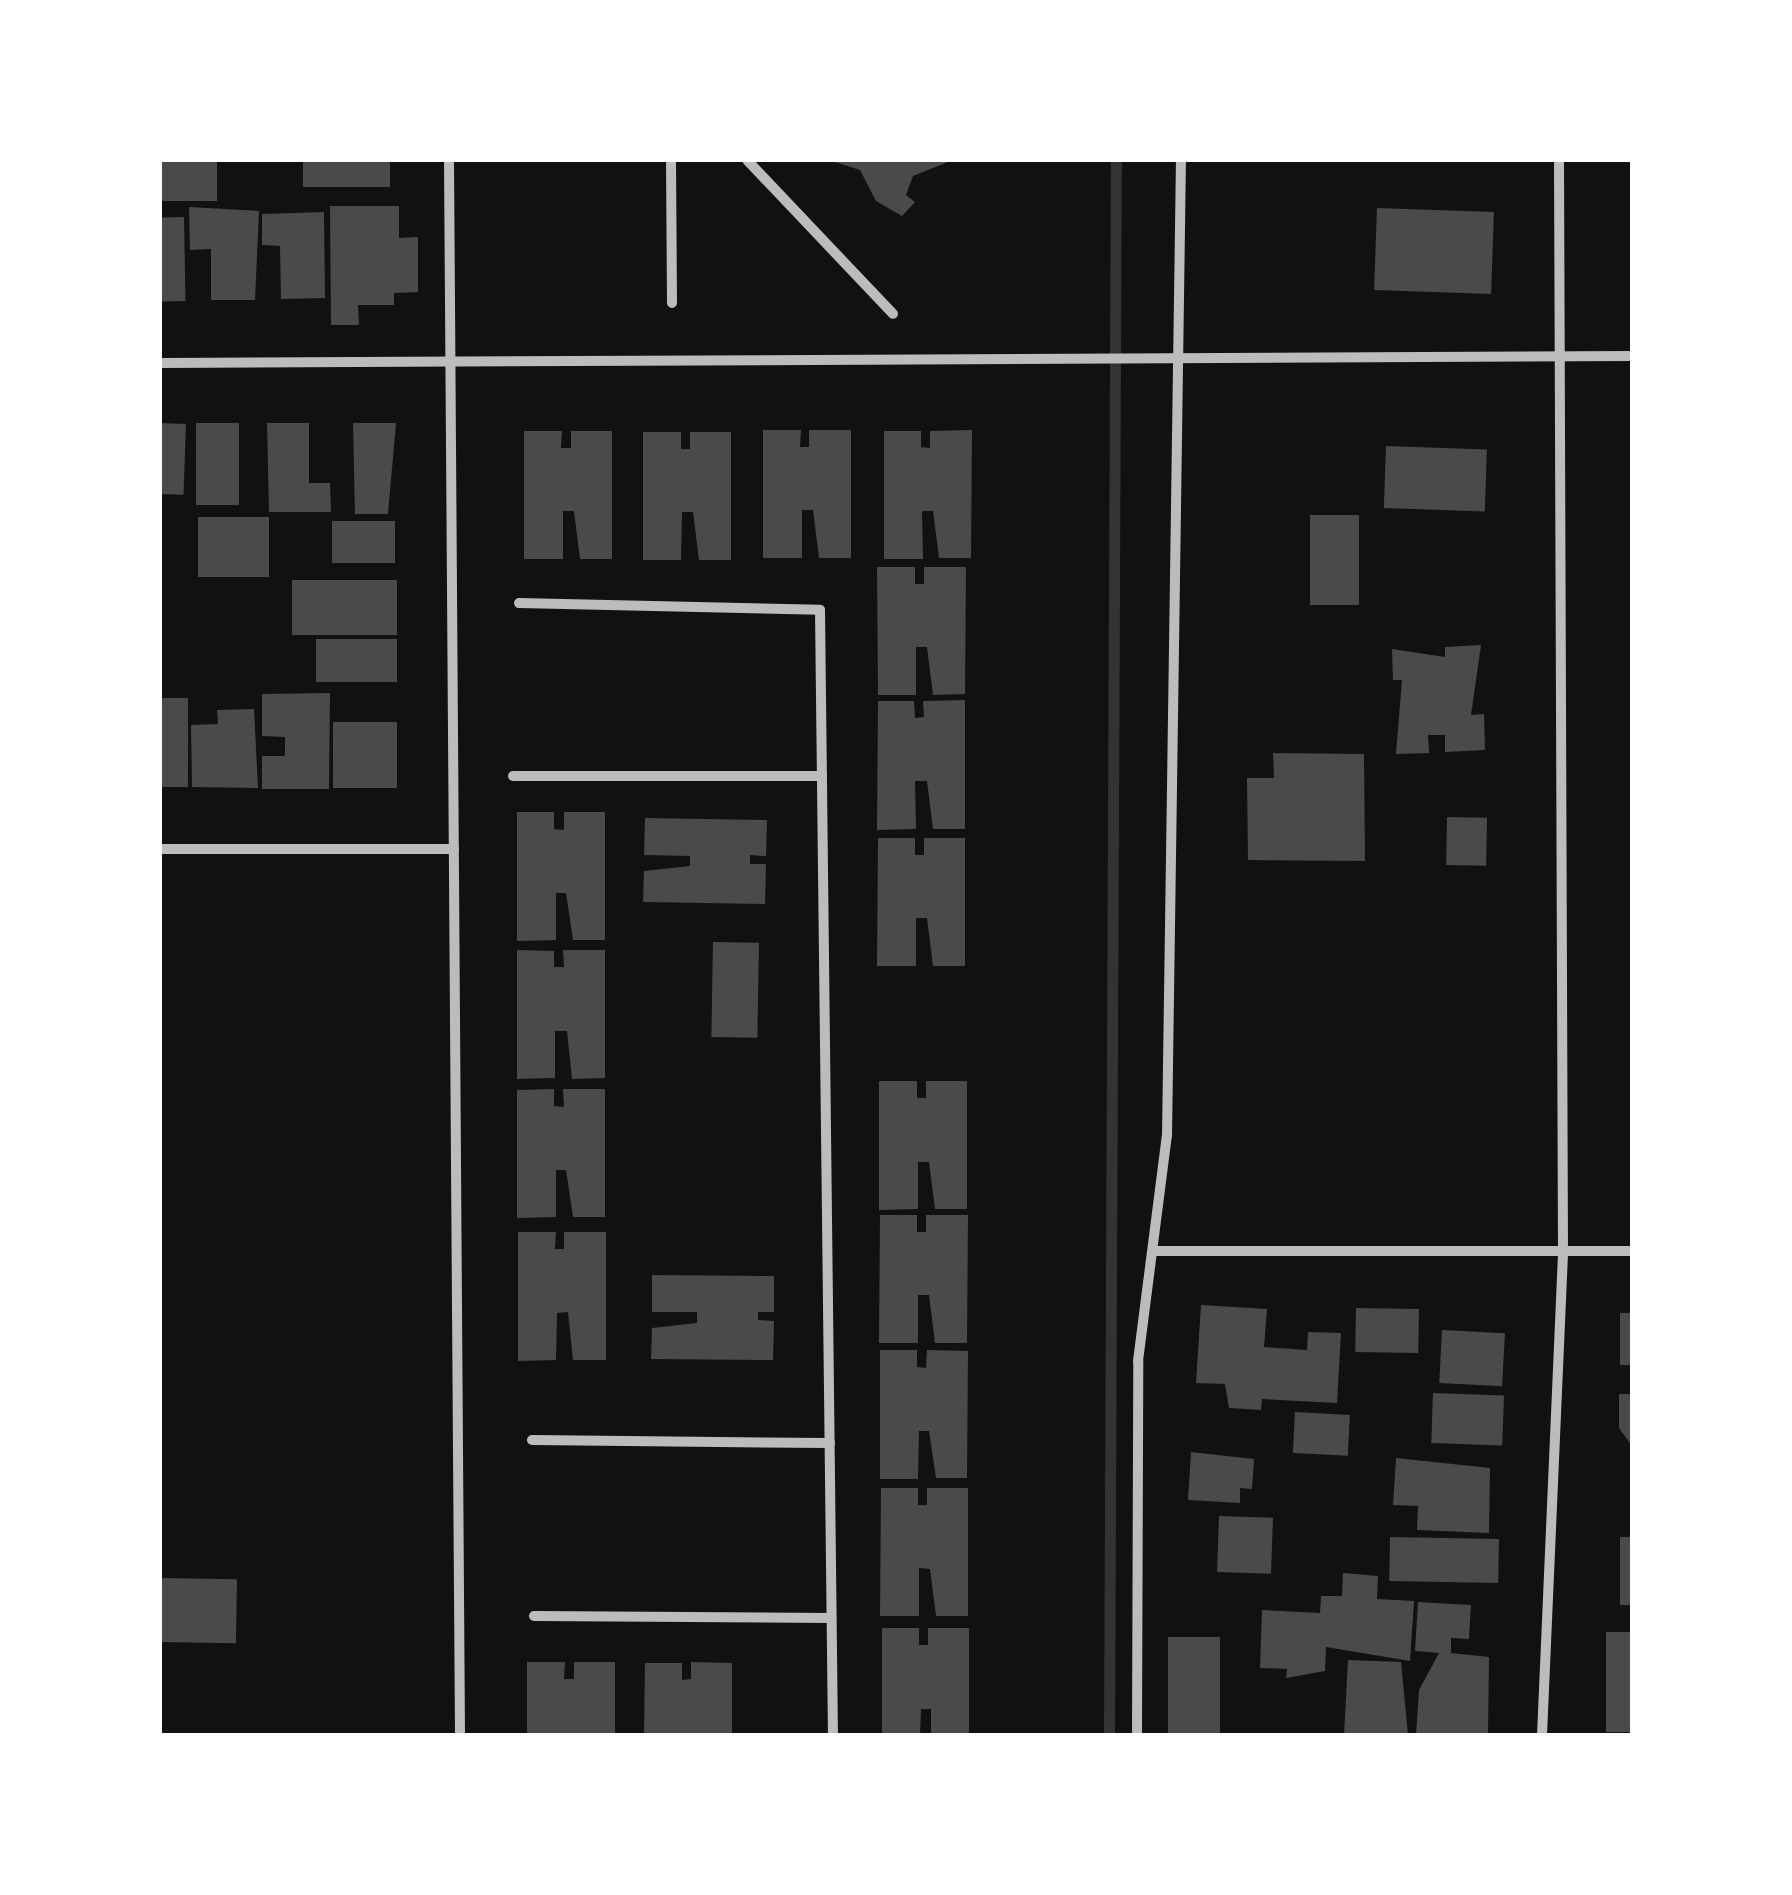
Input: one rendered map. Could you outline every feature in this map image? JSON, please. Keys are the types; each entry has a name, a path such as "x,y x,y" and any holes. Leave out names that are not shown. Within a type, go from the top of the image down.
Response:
{"street":[{"path":"449,160 460,1735"},
{"path":"672,160 672,302"},
{"path":"747,160 893,314"},
{"path":"1137,1735 1138,1360 1167,1136 1182,359 1181,160"},
{"path":"1542,1735 1563,1251 1560,160"},
{"path":"160,363 1632,356"},
{"path":"519,603 820,610 833,1735"},
{"path":"513,776 822,776"},
{"path":"160,849 454,850"},
{"path":"1154,1251 1632,1251"},
{"path":"532,1440 830,1442"},
{"path":"534,1616 830,1618"}],"building":[{"path":"161,160 217,160 217,201 161,201"},
{"path":"303,160 390,160 390,187 303,187"},
{"path":"829,160 953,160 913,176 906,195 915,202 902,216 876,201 860,170"},
{"path":"330,206 399,206 399,238 418,237 418,292 394,293 394,305 358,305 359,325 331,325"},
{"path":"189,207 259,211 255,300 211,300 211,249 190,250"},
{"path":"1377,208 1494,212 1491,294 1374,290"},
{"path":"324,212 325,298 281,299 280,246 262,245 262,214"},
{"path":"160,217 184,217 185,301 161,301"},
{"path":"160,423 186,424 184,495 160,494"},
{"path":"196,423 239,423 239,505 196,505"},
{"path":"267,423 309,423 309,483 330,483 331,512 269,512"},
{"path":"353,423 396,423 388,514 355,514"},
{"path":"763,430 801,430 800,447 809,447 809,430 851,430 851,558 819,558 813,510 802,510 802,558 763,558"},
{"path":"972,430 971,558 939,558 933,511 922,511 923,559 884,559 884,431 921,431 921,447 930,448 930,431"},
{"path":"524,431 562,431 561,448 571,448 571,431 612,431 612,559 580,559 574,511 563,511 563,559 524,559"},
{"path":"643,432 681,432 681,449 690,449 690,432 731,432 731,560 699,560 693,512 682,512 681,560 643,560"},
{"path":"1386,446 1487,450 1485,511 1384,508"},
{"path":"1310,515 1359,515 1359,605 1310,605"},
{"path":"198,517 269,517 269,577 198,577"},
{"path":"332,521 395,521 395,563 332,563"},
{"path":"877,567 915,567 915,584 924,584 924,567 966,567 965,694 933,695 927,647 916,647 916,695 878,695"},
{"path":"292,580 397,580 397,635 292,635"},
{"path":"316,639 397,639 397,682 316,682"},
{"path":"1481,645 1471,715 1484,714 1485,750 1445,752 1445,735 1428,735 1429,753 1396,754 1402,680 1393,680 1392,649 1445,657 1445,647"},
{"path":"330,693 329,789 262,789 262,756 285,756 285,737 262,736 262,694"},
{"path":"160,698 188,698 188,787 160,787"},
{"path":"965,700 965,829 933,829 927,781 915,781 916,829 877,830 878,701 914,701 915,718 924,717 923,701"},
{"path":"254,709 258,788 192,787 191,725 218,724 217,710"},
{"path":"333,722 397,722 397,788 333,788"},
{"path":"1273,753 1364,754 1365,861 1248,860 1247,778 1274,778"},
{"path":"517,812 554,812 554,829 564,830 564,812 605,812 605,940 573,940 566,893 556,893 556,940 517,941"},
{"path":"1447,817 1487,818 1486,866 1446,865"},
{"path":"645,818 767,820 766,856 750,855 750,864 766,864 765,904 643,902 644,871 690,866 690,856 644,855"},
{"path":"878,838 915,838 915,855 924,855 924,838 965,838 965,966 933,966 927,918 916,918 916,966 877,966"},
{"path":"713,942 759,943 757,1038 711,1037"},
{"path":"517,950 554,951 554,967 564,967 563,950 605,950 605,1078 572,1079 567,1031 555,1031 555,1078 517,1079"},
{"path":"879,1081 917,1081 917,1098 926,1098 926,1081 967,1081 967,1209 935,1209 929,1162 918,1162 918,1209 879,1210"},
{"path":"554,1089 554,1106 564,1107 563,1089 605,1089 605,1217 573,1217 566,1170 556,1170 556,1217 517,1218 517,1090"},
{"path":"880,1215 917,1215 917,1232 926,1232 926,1215 968,1215 967,1343 935,1343 929,1295 918,1295 918,1343 879,1343"},
{"path":"518,1232 556,1232 555,1249 564,1249 564,1232 606,1232 606,1360 573,1360 568,1312 557,1313 556,1360 518,1361"},
{"path":"652,1275 774,1276 774,1312 758,1312 758,1320 774,1321 773,1360 651,1359 652,1328 697,1323 697,1312 652,1312"},
{"path":"1201,1305 1267,1309 1264,1347 1307,1350 1308,1332 1341,1333 1337,1403 1262,1399 1261,1410 1229,1408 1225,1384 1196,1383"},
{"path":"1356,1308 1419,1309 1418,1353 1355,1352"},
{"path":"1620,1313 1632,1313 1632,1365 1620,1365"},
{"path":"1442,1330 1505,1333 1502,1386 1439,1383"},
{"path":"880,1350 917,1350 917,1367 926,1368 927,1350 968,1351 967,1478 936,1478 929,1431 919,1431 918,1479 880,1479"},
{"path":"1433,1393 1504,1395 1502,1445 1431,1443"},
{"path":"1619,1394 1632,1394 1632,1446 1619,1428"},
{"path":"1295,1412 1350,1415 1348,1456 1293,1453"},
{"path":"1191,1452 1254,1459 1252,1489 1240,1488 1240,1503 1188,1500"},
{"path":"1396,1458 1490,1468 1489,1533 1417,1530 1418,1506 1393,1505"},
{"path":"881,1488 918,1488 918,1505 927,1505 927,1488 968,1488 968,1616 936,1616 930,1569 919,1568 919,1616 880,1616"},
{"path":"1219,1516 1273,1518 1271,1574 1217,1572"},
{"path":"1390,1537 1499,1539 1498,1583 1389,1581"},
{"path":"1620,1537 1632,1537 1632,1605 1620,1605"},
{"path":"1343,1573 1378,1576 1377,1599 1414,1601 1410,1661 1326,1647 1325,1671 1286,1678 1287,1669 1260,1668 1262,1610 1320,1613 1321,1596 1342,1596"},
{"path":"160,1578 237,1579 236,1643 160,1642"},
{"path":"1418,1602 1471,1605 1469,1639 1451,1638 1451,1653 1489,1657 1488,1735 1416,1735 1419,1690 1439,1653 1415,1651"},
{"path":"882,1628 919,1628 919,1645 928,1645 928,1628 969,1628 969,1735 931,1735 931,1709 921,1709 920,1735 882,1735"},
{"path":"1606,1632 1632,1632 1632,1732 1606,1732"},
{"path":"1168,1637 1220,1637 1220,1735 1168,1735"},
{"path":"1348,1660 1401,1662 1408,1735 1344,1735"},
{"path":"527,1662 565,1662 564,1679 574,1679 574,1662 615,1662 615,1735 527,1735"},
{"path":"691,1662 732,1663 732,1735 644,1735 645,1663 682,1663 682,1680 691,1679"}],"waterway":[{"path":"1109,1735 1116,160"}]}
